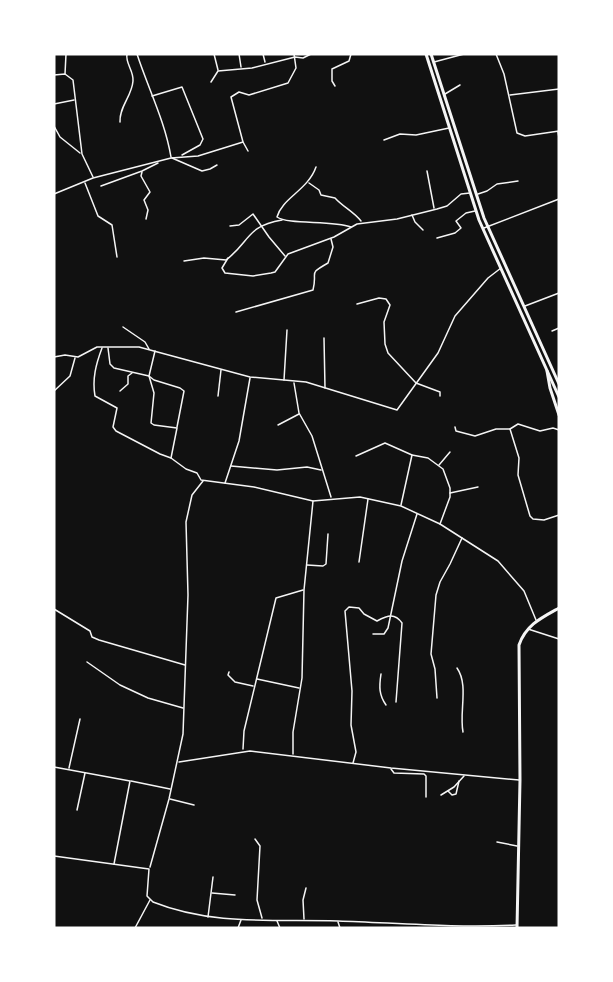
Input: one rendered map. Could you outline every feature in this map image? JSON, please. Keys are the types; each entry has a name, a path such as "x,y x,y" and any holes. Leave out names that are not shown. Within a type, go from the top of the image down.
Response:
{"main road":[{"path":"426,54 476,211 559,397"},
{"path":"431,54 488,226 559,384"},
{"path":"546,367 559,415"},
{"path":"552,396 556,377"},
{"path":"517,926 520,780 519,645 527,629 559,608"}],"street":[{"path":"65,74 66,54"},
{"path":"120,122 120,113 130,95 133,79 126,58 127,54"},
{"path":"137,54 169,143 171,158"},
{"path":"211,82 218,71 214,54"},
{"path":"239,54 241,68"},
{"path":"263,54 266,64"},
{"path":"218,71 266,64 294,56 303,58 311,54"},
{"path":"335,86 332,81 332,69 350,61 351,54"},
{"path":"434,62 464,54"},
{"path":"496,54 509,95 515,129 519,135 558,131 559,138"},
{"path":"248,151 243,142 231,98 239,92 249,94 288,82 296,68 294,56"},
{"path":"54,75 65,74 73,80 82,154 93,178"},
{"path":"444,94 460,85"},
{"path":"152,96 182,87 203,139 200,145 180,156"},
{"path":"509,95 559,89"},
{"path":"54,104 75,99"},
{"path":"54,126 60,137 82,154"},
{"path":"384,141 400,134 416,135 450,128"},
{"path":"54,194 93,178 180,156 198,156 243,142"},
{"path":"171,158 202,171 217,165"},
{"path":"101,186 142,171 159,162"},
{"path":"282,220 277,216 280,209 308,183 316,167"},
{"path":"142,171 141,176 150,192 144,200 148,210 146,219"},
{"path":"427,171 435,209"},
{"path":"476,194 497,184 518,181"},
{"path":"84,182 98,216 112,225 117,258"},
{"path":"308,183 319,190 321,195 335,198 355,213 362,222"},
{"path":"351,227 330,223 282,220 260,226 228,258 222,271 253,276 275,272 286,256 331,238 362,222 397,219 447,206 456,196 470,192"},
{"path":"483,229 558,200 559,206"},
{"path":"437,238 458,231 461,228 456,221 466,213 476,211"},
{"path":"230,226 239,225 252,214 286,256"},
{"path":"411,214 423,230"},
{"path":"236,312 313,290 314,271 328,263 332,252 331,238"},
{"path":"184,261 228,258"},
{"path":"54,357 65,355 81,357 97,347 139,347 250,377 306,382 397,410 438,353 455,316 488,278 506,266"},
{"path":"525,306 559,293"},
{"path":"357,304 379,298 386,299 390,305 384,322 387,349 416,383 440,392 440,396"},
{"path":"123,327 145,342 149,349"},
{"path":"552,331 559,328"},
{"path":"284,380 287,330"},
{"path":"324,338 325,388"},
{"path":"102,347 94,372 95,396 117,408 114,427 116,431 197,473 200,480 313,501 331,498 369,498 401,506 417,513 440,524 498,561 524,591 536,621"},
{"path":"108,347 110,364 114,368 149,375 154,380 184,391 171,458"},
{"path":"155,351 149,375 154,393 151,423 177,428"},
{"path":"54,391 70,376 75,357"},
{"path":"218,396 221,369"},
{"path":"120,391 128,384 128,376 132,373"},
{"path":"225,483 239,441 250,377"},
{"path":"294,382 299,413 312,436 331,498"},
{"path":"278,425 294,418 299,413"},
{"path":"454,427 456,431 471,436 496,429 510,429 518,424 540,431 553,428 559,430"},
{"path":"510,429 519,458 518,475 530,516 533,519 544,520 559,515"},
{"path":"356,456 385,443 412,455 428,458 439,466 447,476 450,493 440,524"},
{"path":"439,466 450,452"},
{"path":"401,506 412,455"},
{"path":"230,466 277,470 308,466 322,470"},
{"path":"135,928 150,900 147,890 149,869 169,799 183,734 188,595 186,522 192,495 204,481"},
{"path":"450,493 478,487"},
{"path":"359,562 369,498"},
{"path":"293,755 302,678 304,590 313,501"},
{"path":"373,634 384,634 391,615 402,561 417,513"},
{"path":"307,565 325,566 328,534"},
{"path":"437,698 435,669 431,654 436,595 462,538"},
{"path":"243,750 244,731 276,598 304,590"},
{"path":"353,763 356,752 351,725 352,692 345,611 349,607 359,608 364,614 377,621 391,615 398,617 403,626 396,702"},
{"path":"54,609 90,631 92,637 186,665"},
{"path":"527,629 559,639"},
{"path":"87,662 120,685 148,698 184,708"},
{"path":"457,668 463,681 461,722 463,732"},
{"path":"229,672 228,675 233,681 255,686"},
{"path":"381,674 380,692 386,705"},
{"path":"256,679 300,688"},
{"path":"69,769 80,719"},
{"path":"178,762 243,750 391,768 520,780"},
{"path":"54,766 171,789"},
{"path":"391,768 394,773 424,774 426,776 426,797"},
{"path":"76,810 85,773"},
{"path":"441,795 465,775"},
{"path":"114,864 130,781"},
{"path":"448,791 452,795 456,794 459,781"},
{"path":"169,799 194,805"},
{"path":"255,839 260,846 257,900 262,919"},
{"path":"497,842 519,846"},
{"path":"54,856 149,869"},
{"path":"207,917 213,878"},
{"path":"304,920 303,900 306,888"},
{"path":"211,893 235,895"},
{"path":"150,900 207,917 241,920 337,921 410,927 517,926"},
{"path":"238,928 241,920"},
{"path":"277,920 280,928"},
{"path":"337,921 340,928"}]}
